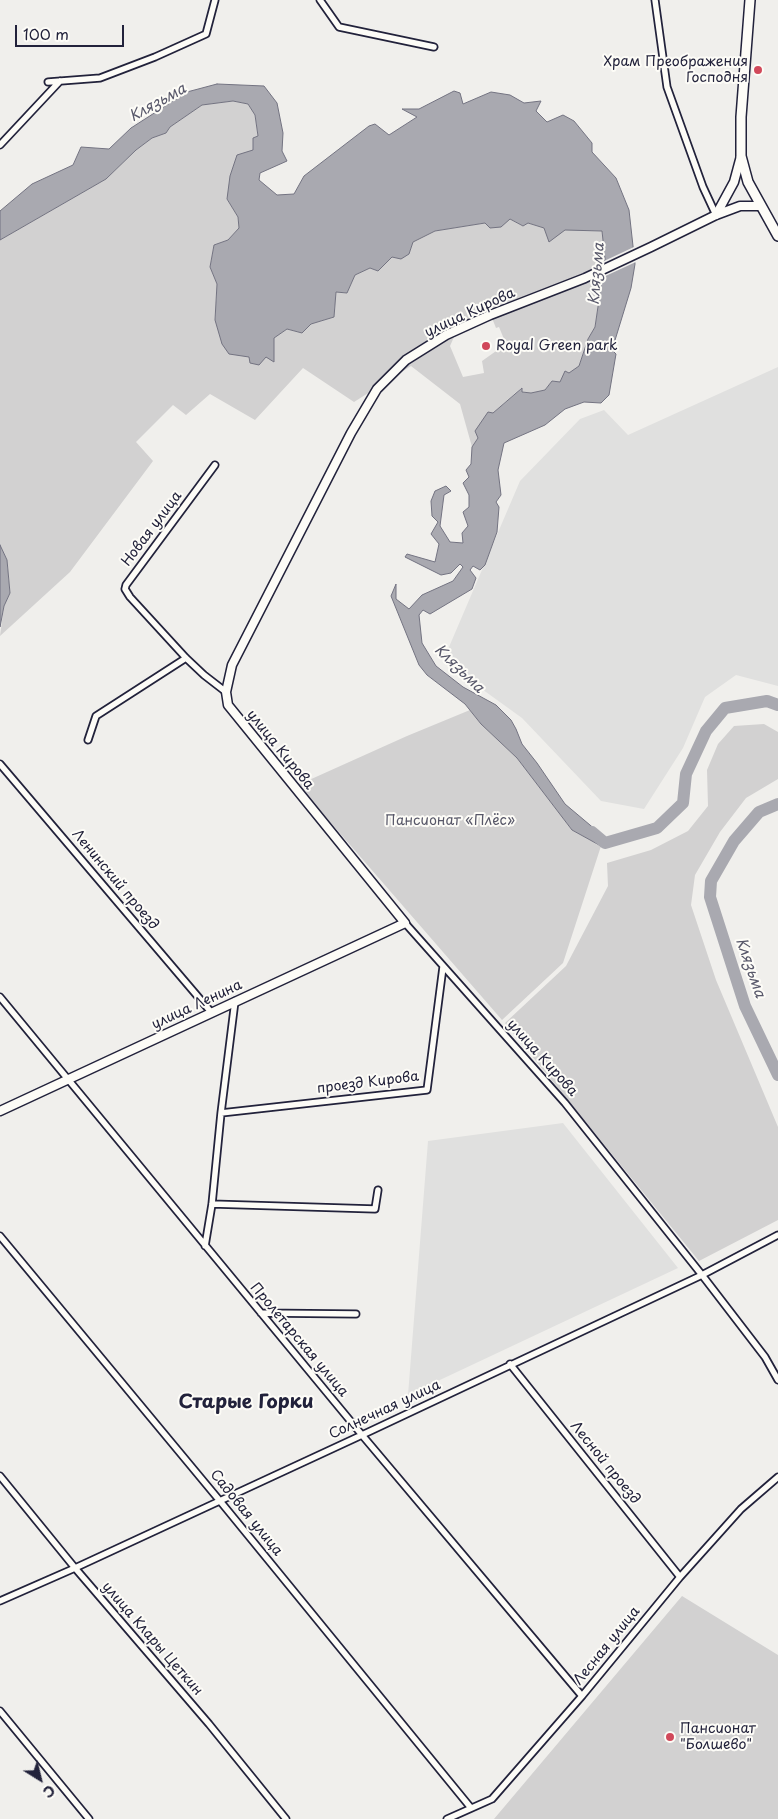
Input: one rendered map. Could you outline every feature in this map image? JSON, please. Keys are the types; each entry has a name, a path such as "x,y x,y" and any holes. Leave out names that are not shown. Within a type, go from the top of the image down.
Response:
{"main road":[{"path":"750,0 741,117 741,156 748,182 778,236"}],"street":[{"path":"48,82 100,78 155,57 206,34 215,0"},
{"path":"320,0 338,28 434,47"},
{"path":"655,0 667,87 703,187 716,215"},
{"path":"0,145 60,81"},
{"path":"716,215 734,182 741,156"},
{"name":"улица Кирова","path":"761,206 740,206 716,215 651,248 585,278 490,315 446,335 406,360 377,389 351,433 232,665 226,692 228,705 236,717 443,967 565,1103 702,1275 765,1357 778,1380"},
{"name":"Новая улица","path":"215,465 126,585 126,588 130,597 186,658 204,676 226,692"},
{"path":"88,740 96,716 186,658"},
{"name":"Ленинский проезд","path":"0,764 211,1012"},
{"name":"улица Ленина","path":"0,1111 405,922"},
{"name":"проезд Кирова","path":"221,1113 427,1090 443,967"},
{"name":"Пролетарская улица","path":"0,997 362,1435 582,1696"},
{"path":"205,1246 212,1204 235,1001"},
{"path":"212,1204 375,1210 378,1190"},
{"name":"Солнечная улица","path":"0,1601 362,1435 702,1275 778,1235"},
{"name":"Садовая улица","path":"0,1236 471,1808"},
{"path":"261,1312 356,1314"},
{"name":"Лесной проезд","path":"510,1364 680,1577"},
{"name":"улица Клары Цеткин","path":"0,1476 75,1568 209,1724 286,1819"},
{"name":"Лесная улица","path":"447,1819 492,1799 582,1696 680,1577 741,1509 778,1477"},
{"path":"0,1711 89,1819"}],"shaded area":[{"path":"217,84 264,86 277,103 283,133 282,151 287,161 260,173 259,180 277,195 294,194 304,176 369,126 375,124 389,135 417,117 402,109 419,109 454,91 460,93 463,104 491,92 510,95 524,103 541,101 536,111 547,122 563,115 574,121 592,143 592,152 616,178 629,210 635,264 631,288 612,350 616,354 609,395 601,403 584,402 565,409 545,425 504,443 498,470 501,495 496,502 499,507 497,532 485,565 480,570 473,566 470,570 476,578 472,589 430,614 423,610 419,615 422,643 436,666 463,687 496,705 511,720 522,744 565,804 609,841 601,846 572,830 517,758 481,724 465,704 427,675 419,665 391,596 396,584 396,599 409,609 422,595 453,581 463,567 460,564 451,573 441,575 405,557 407,554 435,562 439,544 431,534 438,522 432,516 431,501 435,491 446,486 451,491 444,495 440,526 450,542 463,543 462,533 468,526 463,512 469,507 469,495 463,483 469,477 466,470 471,464 472,447 478,438 475,431 488,412 493,413 522,388 522,392 531,393 545,390 552,381 560,382 565,371 569,373 579,366 588,339 595,327 605,259 602,231 565,230 549,242 544,228 528,223 523,226 510,219 501,227 490,228 485,223 435,231 413,242 409,254 401,259 392,257 378,271 370,268 355,275 347,293 336,292 334,317 311,324 302,333 287,329 274,338 274,362 266,357 259,365 250,363 249,357 229,354 222,344 215,320 217,284 210,267 214,245 228,240 239,228 238,217 227,199 230,176 237,155 253,150 253,138 258,136 255,115 248,104 233,101 202,105 170,127 166,133 152,138 136,150 106,179 0,240 0,211 32,184 73,165 81,147 109,149 131,128 187,92"},
{"path":"778,367 778,686 736,675 705,697 683,748 644,809 601,801 522,718 443,661 520,481 580,419 604,410 628,435"},
{"path":"0,545 7,560 10,593 4,606 0,627"},
{"path":"563,1123 678,1268 408,1395 428,1141"}],"green space":[{"path":"233,101 248,104 255,115 258,136 253,138 253,150 227,199 238,217 239,228 228,240 214,245 210,267 217,284 215,320 273,338 287,329 302,333 311,324 334,317 336,292 347,293 355,275 370,268 378,271 392,257 409,254 413,242 435,231 510,219 522,226 528,223 544,228 602,231 605,259 595,327 588,339 579,366 560,382 552,381 545,390 531,393 522,392 521,388 493,413 472,447 460,404 411,366 354,402 303,368 255,420 210,394 186,415 173,405 136,442 153,461 70,572 0,636 4,606 10,593 7,560 0,545 0,240 106,179 136,150 152,138 166,133 170,127 202,105","holes":["492,318 496,328 499,327 506,344 482,361 484,373 463,377 450,346 454,337"]},
{"name":"Пансионат «Плёс»","path":"470,710 481,724 517,758 572,830 601,846 563,963 502,1020 298,785"},
{"path":"764,724 778,732 778,779 746,798 720,832 695,875 691,905 716,980 778,1127 778,1220 699,1261 505,1023 566,966 608,886 607,863 651,850 688,831 708,806 707,770 718,744 734,726"},
{"name":"Пансионат \"Болшево\"","path":"682,1596 778,1655 778,1819 494,1819"}],"pier":[{"path":"636,246 638,261 599,279 602,262"}],"waterway":[{"name":"Клязьма","path":"592,832 605,843 657,828 683,803 686,774 706,731 725,708 767,701 778,705"},
{"name":"Клязьма","path":"778,804 759,812 734,841 711,881 710,897 745,1006 778,1075"}],"place":[{"name":"Храм Преображения Господня","path":"758,70"},
{"name":"Royal Green park","path":"486,346"},
{"name":"Пансионат \"Болшево\"","path":"670,1737"}],"district":[{"name":"Старые Горки","path":"246,1403"}]}
